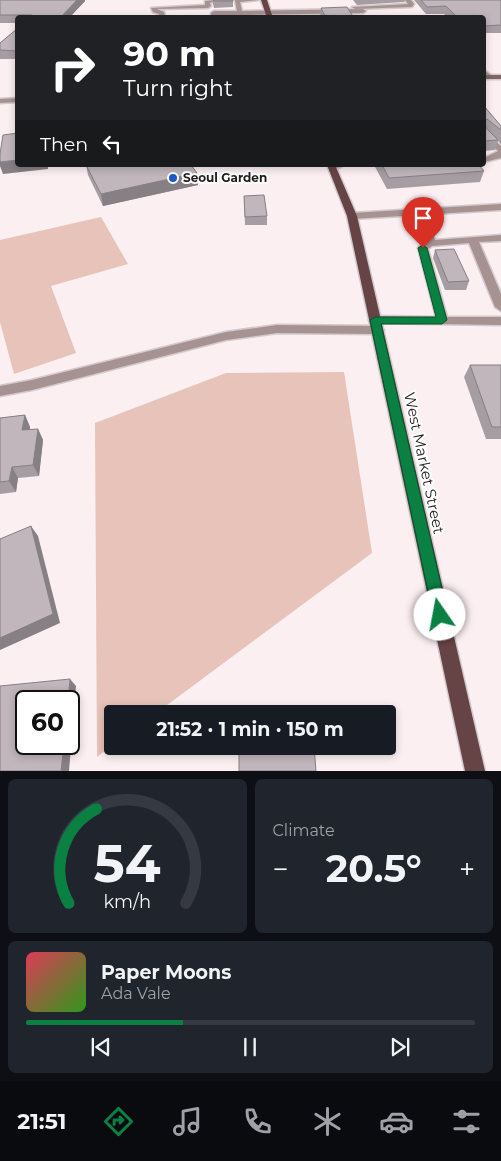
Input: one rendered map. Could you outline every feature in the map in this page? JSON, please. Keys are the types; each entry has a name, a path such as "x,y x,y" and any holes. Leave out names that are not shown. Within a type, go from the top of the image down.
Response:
{"main road":[{"path":"265,3 269,15"},
{"path":"487,77 501,77"},
{"name":"West Market Street","path":"332,167 352,216 475,771"}],"street":[{"path":"212,0 207,2 208,6 154,8 155,11 162,15 206,11 214,15 240,15 236,0 256,0"},
{"path":"265,3 284,5"},
{"path":"342,4 358,8 409,3"},
{"path":"288,15 363,11"},
{"path":"0,101 15,100"},
{"path":"486,135 501,152 498,156 486,159"},
{"path":"352,216 501,206"},
{"path":"417,212 430,242"},
{"path":"442,320 423,248 430,242 501,238"},
{"path":"473,240 501,307"},
{"path":"0,391 32,385 226,336 277,329 442,320 501,320"}],"shaded area":[{"path":"101,217 128,264 51,286 76,353 14,374 0,322 0,240"},
{"path":"344,372 372,553 167,705 104,705 104,751 97,757 95,423 226,373"}],"building":[{"path":"0,0 77,0 63,15 0,15"},
{"path":"233,0 233,1 214,1"},
{"path":"421,0 501,0 501,25 486,26 486,15 455,15 446,6 427,7"},
{"path":"347,7 352,15 324,15 321,8"},
{"path":"15,30 15,51 0,50 0,43"},
{"path":"486,108 501,126 501,130 487,119"},
{"path":"486,128 498,140 486,141"},
{"path":"15,133 15,160 0,162 3,135"},
{"path":"87,167 192,167 197,173 101,194"},
{"path":"383,167 481,167 484,171 389,178"},
{"path":"264,195 267,216 245,217 244,196"},
{"path":"454,249 469,281 448,282 435,250"},
{"path":"470,365 501,365 501,427 492,427"},
{"path":"25,415 22,430 38,429 33,465 12,467 9,481 0,482 0,418"},
{"path":"31,526 53,614 0,638 0,539"},
{"path":"70,679 69,690 15,690 15,755 63,755 61,771 0,771 0,686"},
{"path":"239,755 315,755 316,771 239,771"}],"place":[{"name":"Seoul Garden","path":"173,178"}],"route":[{"path":"423,248 442,320 375,320 440,615"}]}
